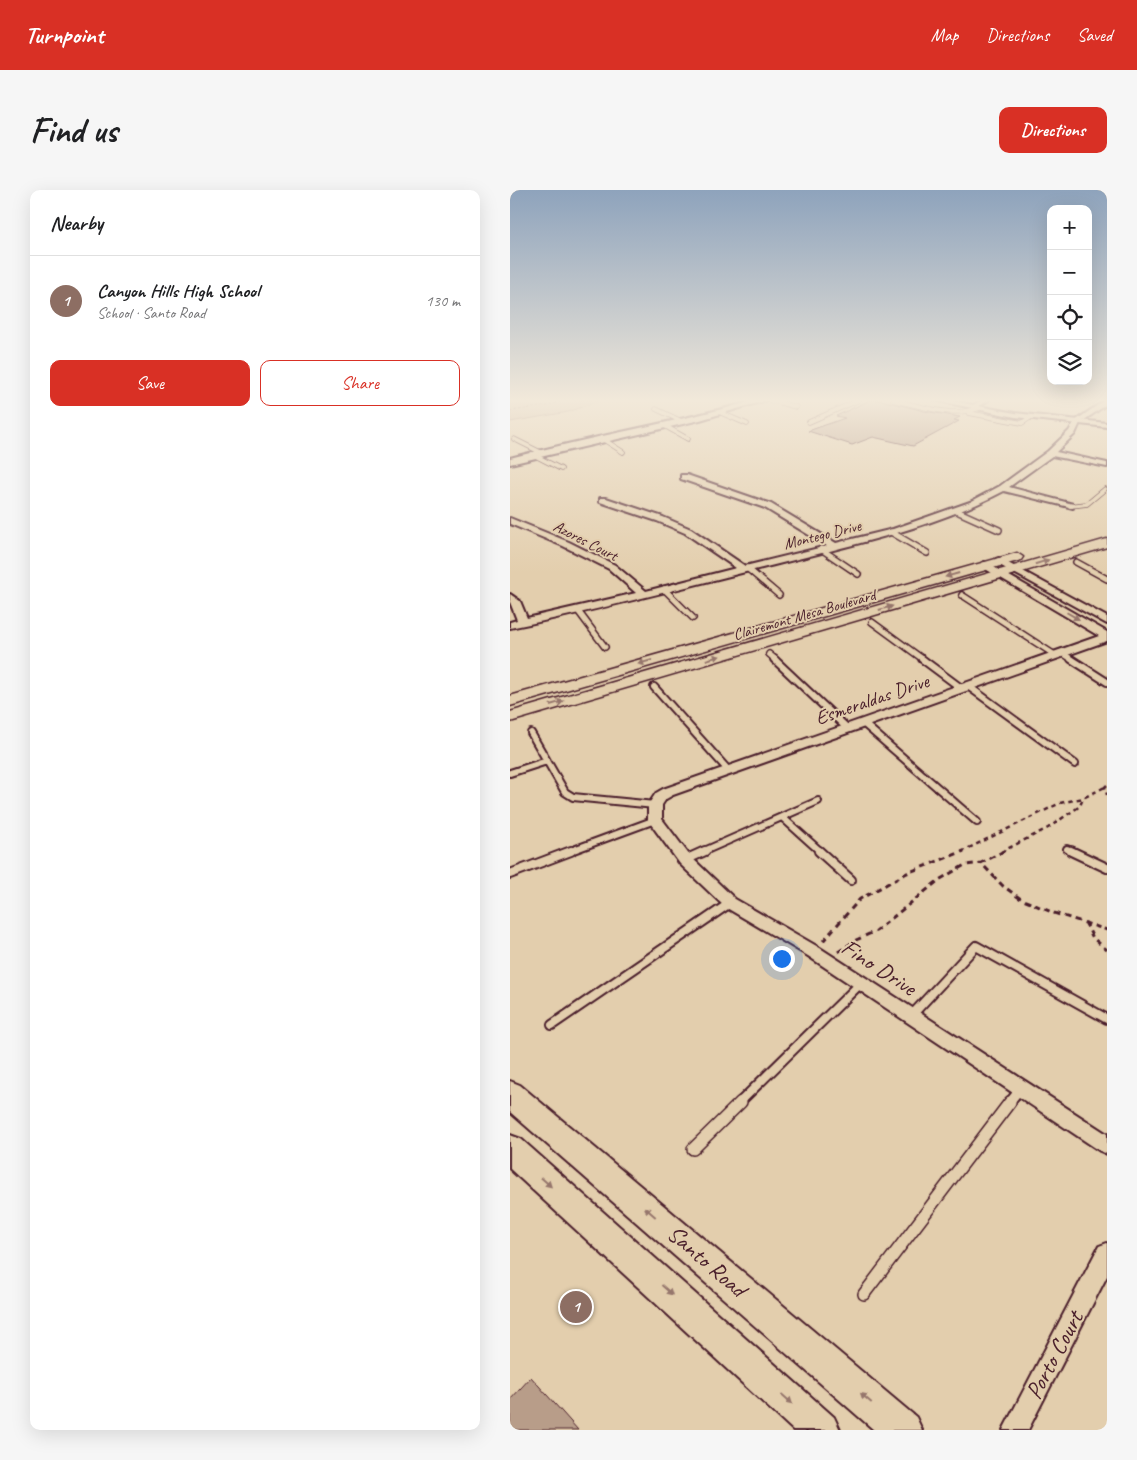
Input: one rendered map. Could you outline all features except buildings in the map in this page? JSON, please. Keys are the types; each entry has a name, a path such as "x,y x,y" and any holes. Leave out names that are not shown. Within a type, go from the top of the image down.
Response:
{"main road":[{"name":"Clairemont Mesa Boulevard","path":"510,717 1000,568 1107,530"},
{"name":"Clairemont Mesa Boulevard","path":"510,701 985,566 1015,570 1107,543"},
{"name":"Santo Road","path":"510,1094 903,1430"},
{"path":"510,1149 821,1430"}],"street":[{"name":"Montego Drive","path":"510,625 578,611 891,532 955,510 1003,488 1046,458"},
{"path":"1071,458 1107,465"},
{"path":"684,477 768,506 834,546"},
{"path":"1003,488 1070,506"},
{"path":"603,500 660,519 688,531 745,569"},
{"name":"Azores Court","path":"510,521 566,544 612,567 643,594"},
{"path":"1000,568 1107,636"},
{"path":"1015,570 1107,621"},
{"path":"510,597 515,601 523,623"},
{"name":"Esmeraldas Drive","path":"655,812 661,796 668,792 1107,636"},
{"name":"Fino Drive","path":"655,812 685,860 730,903 821,957 1107,1145"},
{"name":"Porto Court","path":"1015,1430 1107,1254"}],"lane":[{"path":"544,458 561,468"},
{"path":"1070,506 1086,504 1105,489"},
{"path":"955,510 999,530"},
{"path":"891,532 927,553"},
{"path":"821,549 858,574"},
{"path":"1076,562 1107,580"},
{"path":"745,569 779,594"},
{"path":"664,589 693,618"},
{"path":"962,595 1107,682"},
{"path":"578,611 605,647"},
{"path":"872,622 1076,764"},
{"path":"769,654 847,728"},
{"path":"654,687 728,770"},
{"path":"863,723 977,822"},
{"path":"531,733 565,792 574,797 655,812"},
{"path":"510,773 547,761"},
{"path":"685,860 818,801"},
{"path":"510,874 655,812"},
{"path":"782,817 851,880"},
{"path":"1067,849 1107,868"},
{"path":"552,1025 730,903"},
{"path":"911,1016 976,946 1107,1019"},
{"path":"692,1149 861,983"},
{"path":"864,1294 1021,1088"}],"path":[{"path":"821,957 860,899 907,873 972,848 1060,803 1083,798 1106,786 1107,795"},
{"path":"821,957 876,931 939,880 965,865 981,863 1048,828 1080,806 1083,798"},
{"path":"981,863 1012,894 1043,909 1107,930"},
{"path":"1085,922 1087,933 1107,950"}],"place":[{"name":"Canyon Hills High School","path":"576,1307"}]}
